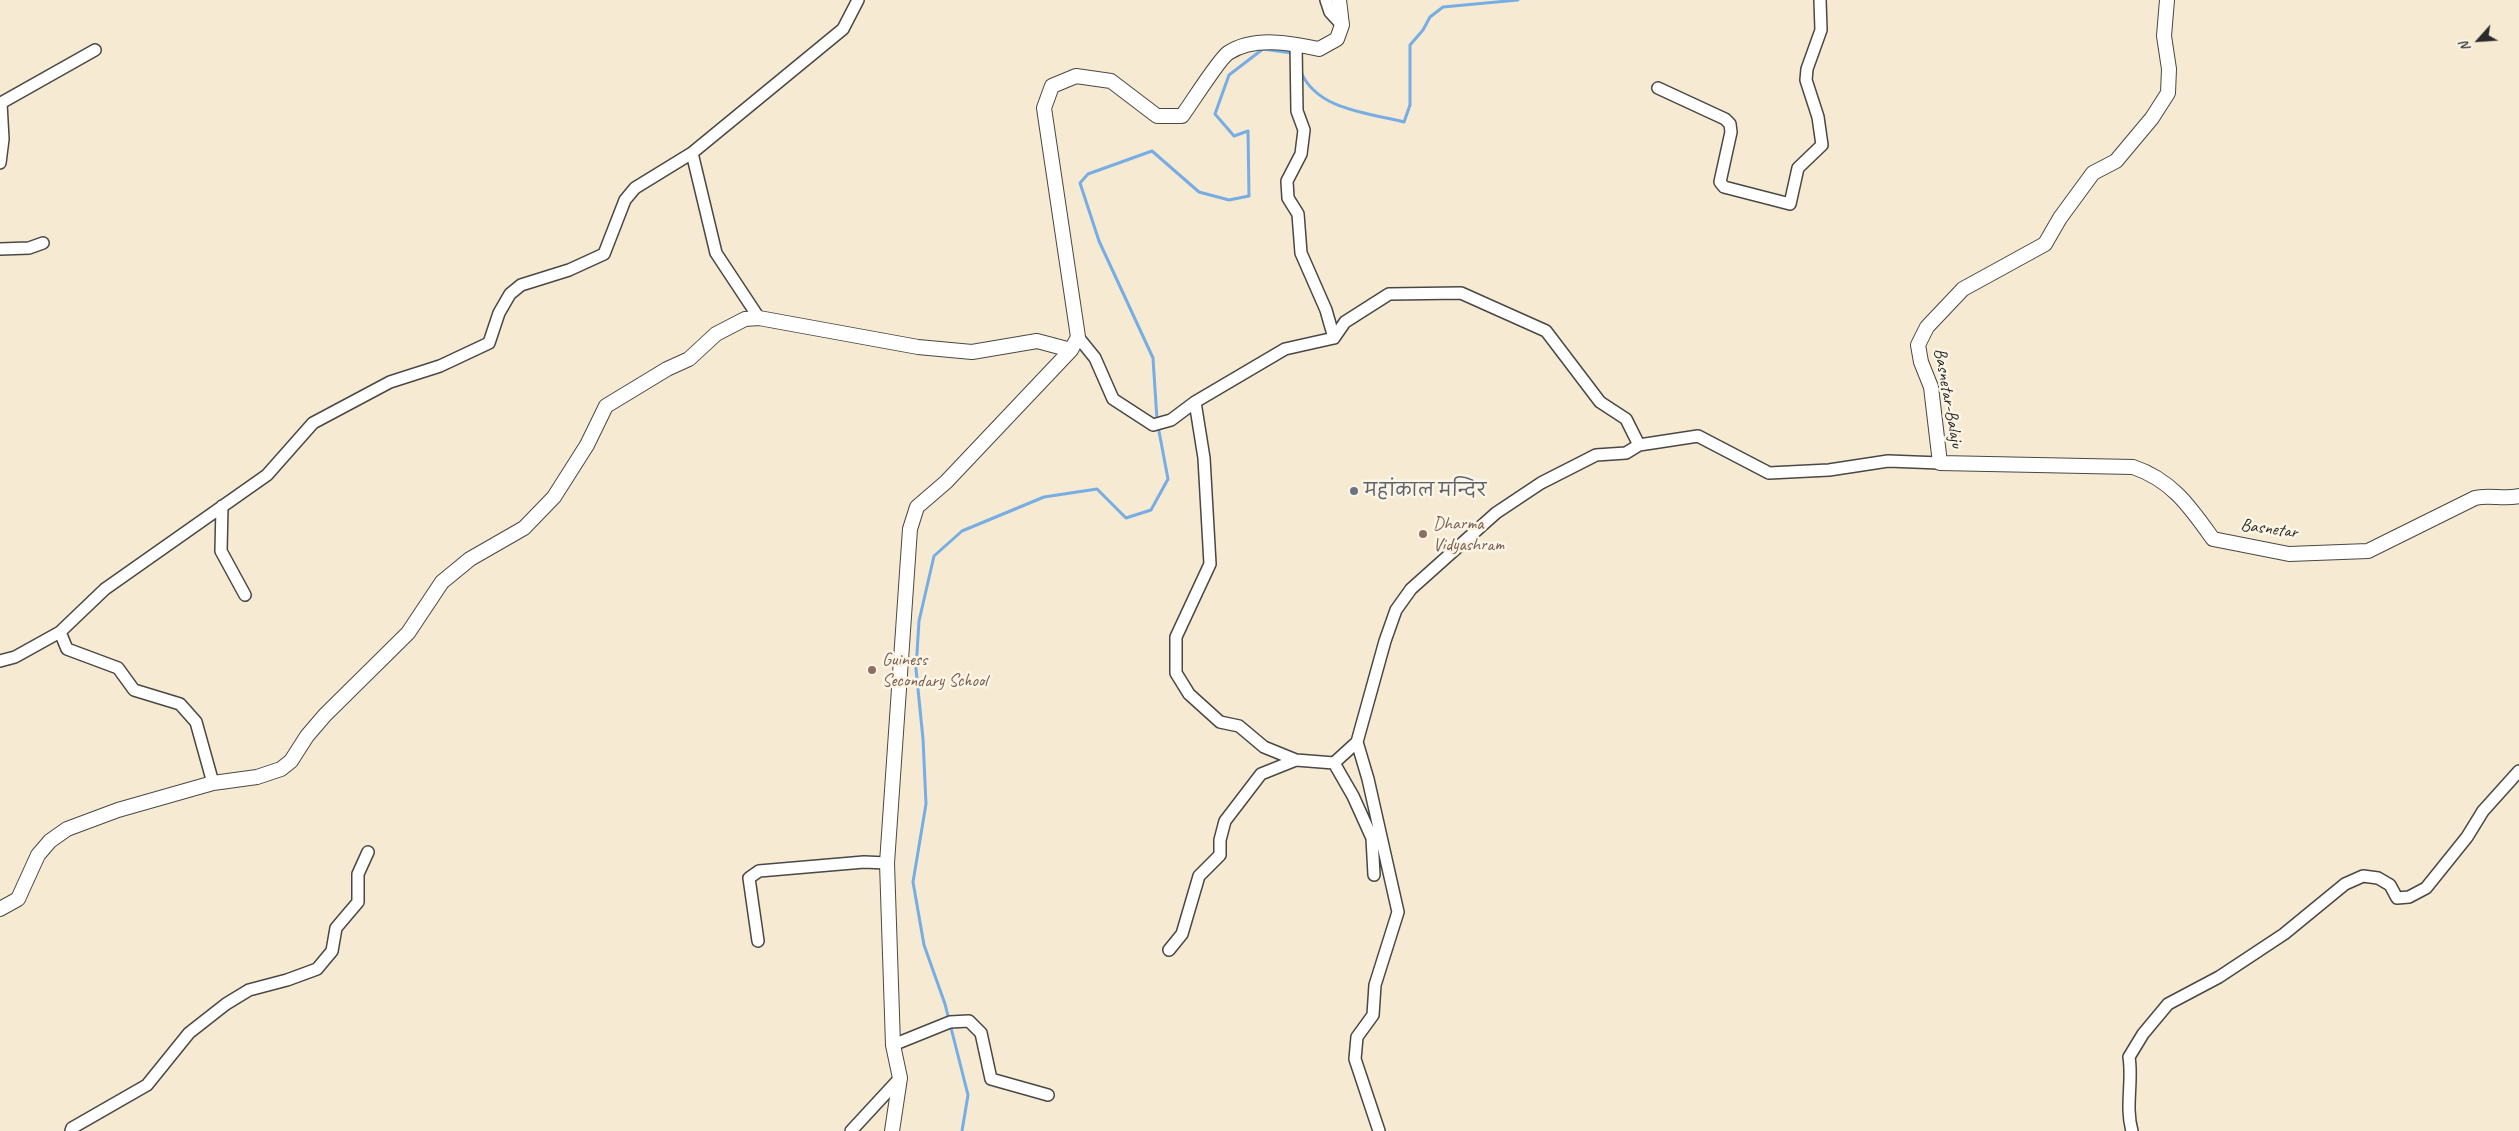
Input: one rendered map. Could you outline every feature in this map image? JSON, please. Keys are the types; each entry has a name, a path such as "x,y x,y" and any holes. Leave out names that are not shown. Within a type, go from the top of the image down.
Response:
{"street":[{"path":"0,661 15,657 60,632 105,589 267,475 313,424 390,382 440,366 489,343 499,313 510,294 521,285 569,270 604,254 625,200 635,188 692,153 843,29 858,0"},
{"path":"1326,0 1330,12 1342,25"},
{"path":"1338,0 1342,25 1337,39 1319,49 1297,49 1253,43 1227,53 1182,116 1157,116 1111,81 1076,76 1052,86 1044,108 1078,336 1095,358 1113,399 1153,425 1171,420 1195,402 1285,349 1334,338 1345,322 1389,294 1462,293 1546,331 1600,402 1626,419 1639,445"},
{"path":"1658,88 1725,119 1730,124 1732,132 1720,182 1724,187 1790,204 1798,168 1822,145 1818,117 1806,80 1807,69 1821,30 1820,0"},
{"name":"Basnetar-Balaju","path":"1940,463 1931,387 1921,362 1918,345 1927,326 1963,289 2045,244 2060,218 2093,173 2116,161 2152,118 2168,93 2170,69 2164,36 2167,0"},
{"path":"1297,49 1295,71 1297,111 1304,130 1301,154 1287,180 1288,198 1298,214 1301,253 1326,310 1334,338"},
{"path":"0,163 3,139 0,102 95,50"},
{"path":"692,153 716,253 759,318"},
{"path":"0,249 29,248 43,243"},
{"path":"0,909 18,899 38,855 50,841 67,829 118,810 213,783 257,777 281,769 292,761 307,736 326,715 408,633 442,582 470,559 524,528 554,497 587,445 606,406 659,374 689,359 716,334 745,319 759,318 918,347 972,352 1037,341 1071,350"},
{"path":"892,1131 900,1078 893,1045 888,863 904,624 906,552 910,529 917,507 946,482 1071,350 1078,336"},
{"path":"1195,402 1204,458 1210,564 1176,637 1176,673 1189,694 1220,722 1239,726 1264,746 1296,760 1334,763 1356,742 1384,641 1396,610 1411,589 1496,513 1541,483 1596,455 1626,453 1639,445 1698,436 1769,473 1829,470 1888,461 1940,463"},
{"name":"Basnetar","path":"1940,463 2133,466 2153,473 2184,499 2213,539 2289,554 2368,550 2474,498 2483,496 2511,498 2519,496"},
{"path":"222,506 221,552 244,595"},
{"path":"60,632 67,649 118,668 134,690 180,704 196,722 213,783"},
{"path":"1356,742 1368,779 1398,912 1375,985 1373,1015 1357,1037 1355,1058 1379,1131"},
{"path":"1169,950 1182,934 1199,876 1220,855 1220,840 1225,822 1261,774 1296,760"},
{"path":"1334,763 1353,796 1372,838 1374,875"},
{"path":"2132,1131 2129,1085 2132,1073 2129,1057 2143,1034 2168,1004 2219,977 2284,934 2344,884 2363,876 2378,878 2390,885 2397,898 2409,897 2426,888 2467,837 2484,811 2519,771"},
{"path":"71,1131 72,1128 111,1104 148,1084 189,1033 226,1004 249,990 287,980 317,969 332,950 336,928 358,902 358,874 368,852"},
{"path":"758,941 749,878 759,871 864,862 888,863"},
{"path":"893,1045 950,1022 969,1022 981,1033 991,1079 1048,1094"},
{"path":"851,1131 900,1078"}],"waterway":[{"path":"1301,72 1309,85 1319,95 1331,102 1345,108 1404,122 1410,105 1410,45 1423,30 1430,17 1443,7 1518,0"},
{"path":"1157,420 1153,358 1099,241 1080,183 1088,174 1152,151 1199,192 1229,200 1249,196 1248,131 1234,136 1215,114 1229,75 1263,49 1292,53"},
{"path":"962,1131 968,1095 945,1004 924,945 913,882 926,804 923,739 916,669 919,621 934,556 962,531 1044,497 1097,489 1126,518 1151,510 1168,479 1158,426"}],"place":[{"name":"महांकाल मन्दिर","path":"1354,491"},
{"name":"Dharma Vidyashram","path":"1423,534"},
{"name":"Guiness Secondary School","path":"872,670"}]}
